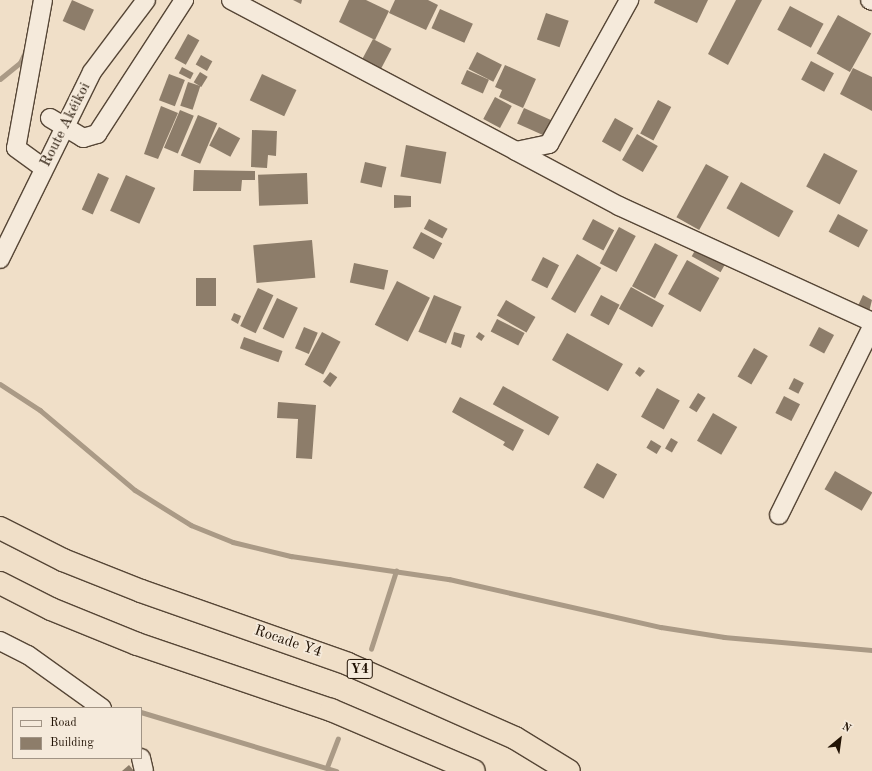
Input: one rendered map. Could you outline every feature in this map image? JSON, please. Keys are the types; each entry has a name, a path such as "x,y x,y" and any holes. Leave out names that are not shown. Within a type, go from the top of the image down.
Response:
{"highway":[{"name":"Rocade Y4","path":"0,528 63,560 127,586 348,664 515,738 569,771"},
{"path":"0,583 51,609 137,644 331,710 474,771"}],"street":[{"path":"43,0 16,148 44,168"},
{"name":"Route Akéikoi","path":"0,259 44,168 57,123 92,72 146,0"},
{"path":"57,123 83,138 97,134 184,0"},
{"path":"231,0 619,206 872,322"},
{"path":"516,151 549,144 629,0"},
{"path":"779,515 872,327"},
{"path":"0,641 28,655 101,707"},
{"path":"141,759 144,771"}],"building":[{"path":"72,0 94,10 85,31 63,21"},
{"path":"293,0 302,0 301,4"},
{"path":"349,0 366,0 389,11 375,40 339,22"},
{"path":"395,0 428,0 438,5 426,30 389,13"},
{"path":"655,0 708,0 697,23 654,3"},
{"path":"736,0 762,0 728,65 708,54"},
{"path":"790,6 824,24 811,48 777,30"},
{"path":"440,9 473,24 464,43 431,28"},
{"path":"546,13 569,21 560,47 537,39"},
{"path":"838,15 871,33 850,72 817,53"},
{"path":"188,34 199,40 186,65 174,58"},
{"path":"373,39 392,49 381,69 362,59"},
{"path":"477,52 502,65 493,82 468,69"},
{"path":"201,55 212,61 207,71 196,65"},
{"path":"811,61 834,73 824,92 801,80"},
{"path":"505,65 536,79 523,108 499,97 502,90 495,87"},
{"path":"182,67 194,73 190,79 179,73"},
{"path":"853,68 872,77 872,111 840,94"},
{"path":"467,70 489,80 483,93 461,84"},
{"path":"200,72 208,77 201,87 194,82"},
{"path":"169,74 185,80 175,106 159,100"},
{"path":"262,74 296,90 284,116 250,100"},
{"path":"188,82 200,86 193,110 180,106"},
{"path":"495,97 512,106 500,128 483,119"},
{"path":"658,100 671,107 653,141 640,134"},
{"path":"161,106 178,113 158,159 144,154"},
{"path":"524,108 556,122 549,138 517,124"},
{"path":"180,110 194,116 178,154 164,148"},
{"path":"198,115 217,123 200,164 181,156"},
{"path":"615,118 633,128 620,152 602,142"},
{"path":"219,127 240,138 230,157 209,146"},
{"path":"252,130 277,131 276,156 268,155 267,168 251,167"},
{"path":"637,134 658,146 643,172 622,160"},
{"path":"406,145 446,152 441,184 400,177"},
{"path":"824,153 858,171 840,204 806,187"},
{"path":"365,162 386,167 382,187 360,182"},
{"path":"706,164 729,177 699,230 676,217"},
{"path":"194,170 255,171 255,180 242,180 241,191 193,191"},
{"path":"98,173 109,178 93,214 82,210"},
{"path":"307,173 308,204 259,206 258,175"},
{"path":"126,175 155,188 139,224 110,211"},
{"path":"741,182 793,211 779,237 726,208"},
{"path":"394,195 411,196 411,207 394,208"},
{"path":"838,214 868,230 859,248 829,232"},
{"path":"429,219 448,229 442,239 424,229"},
{"path":"593,219 614,230 603,251 582,239"},
{"path":"619,227 636,236 617,272 600,263"},
{"path":"421,232 442,243 434,259 413,248"},
{"path":"312,240 315,278 257,283 253,245"},
{"path":"655,243 678,255 655,298 632,286"},
{"path":"698,245 727,261 721,272 692,256"},
{"path":"577,254 601,268 575,313 551,299"},
{"path":"543,257 559,265 547,288 531,280"},
{"path":"687,260 719,278 700,312 668,294"},
{"path":"354,263 388,270 384,290 350,283"},
{"path":"196,278 216,278 216,306 196,306"},
{"path":"397,281 430,298 408,341 375,325"},
{"path":"631,287 664,305 652,327 619,309"},
{"path":"258,288 273,295 256,333 240,326"},
{"path":"434,295 462,307 446,344 418,332"},
{"path":"601,295 620,305 609,325 590,315"},
{"path":"863,295 872,300 868,316 856,310"},
{"path":"277,298 298,308 283,339 263,329"},
{"path":"506,300 535,317 526,333 497,316"},
{"path":"234,313 241,316 238,324 231,320"},
{"path":"497,319 525,333 518,346 491,331"},
{"path":"304,327 318,333 309,354 295,348"},
{"path":"819,327 834,335 824,354 809,346"},
{"path":"322,332 341,342 323,375 305,365"},
{"path":"454,332 465,335 461,348 451,344"},
{"path":"479,332 485,336 481,341 476,337"},
{"path":"567,333 623,364 608,391 552,360"},
{"path":"244,337 283,351 278,362 240,348"},
{"path":"754,348 768,356 751,385 738,377"},
{"path":"639,367 645,371 640,377 635,373"},
{"path":"330,372 337,377 330,387 323,382"},
{"path":"794,378 804,383 798,394 789,389"},
{"path":"503,386 559,417 549,435 493,404"},
{"path":"657,388 680,401 664,429 641,417"},
{"path":"698,393 706,398 697,412 689,407"},
{"path":"784,396 800,404 791,421 775,413"},
{"path":"460,397 524,430 513,451 503,445 505,442 452,412"},
{"path":"278,402 316,405 312,459 296,458 298,419 277,418"},
{"path":"713,413 737,427 721,455 697,441"},
{"path":"671,438 678,442 672,452 665,448"},
{"path":"651,440 661,446 657,454 646,448"},
{"path":"597,463 617,474 604,499 583,487"},
{"path":"835,471 872,492 862,511 824,489"},
{"path":"129,765 134,771 122,771"}],"waterway":[{"path":"0,79 20,63 27,48"},
{"path":"0,384 40,410 135,490 191,525 233,542 291,556 449,579 661,627 724,637 872,650"},
{"path":"371,649 396,571"},
{"path":"142,712 336,771"},
{"path":"327,767 338,739"}]}
